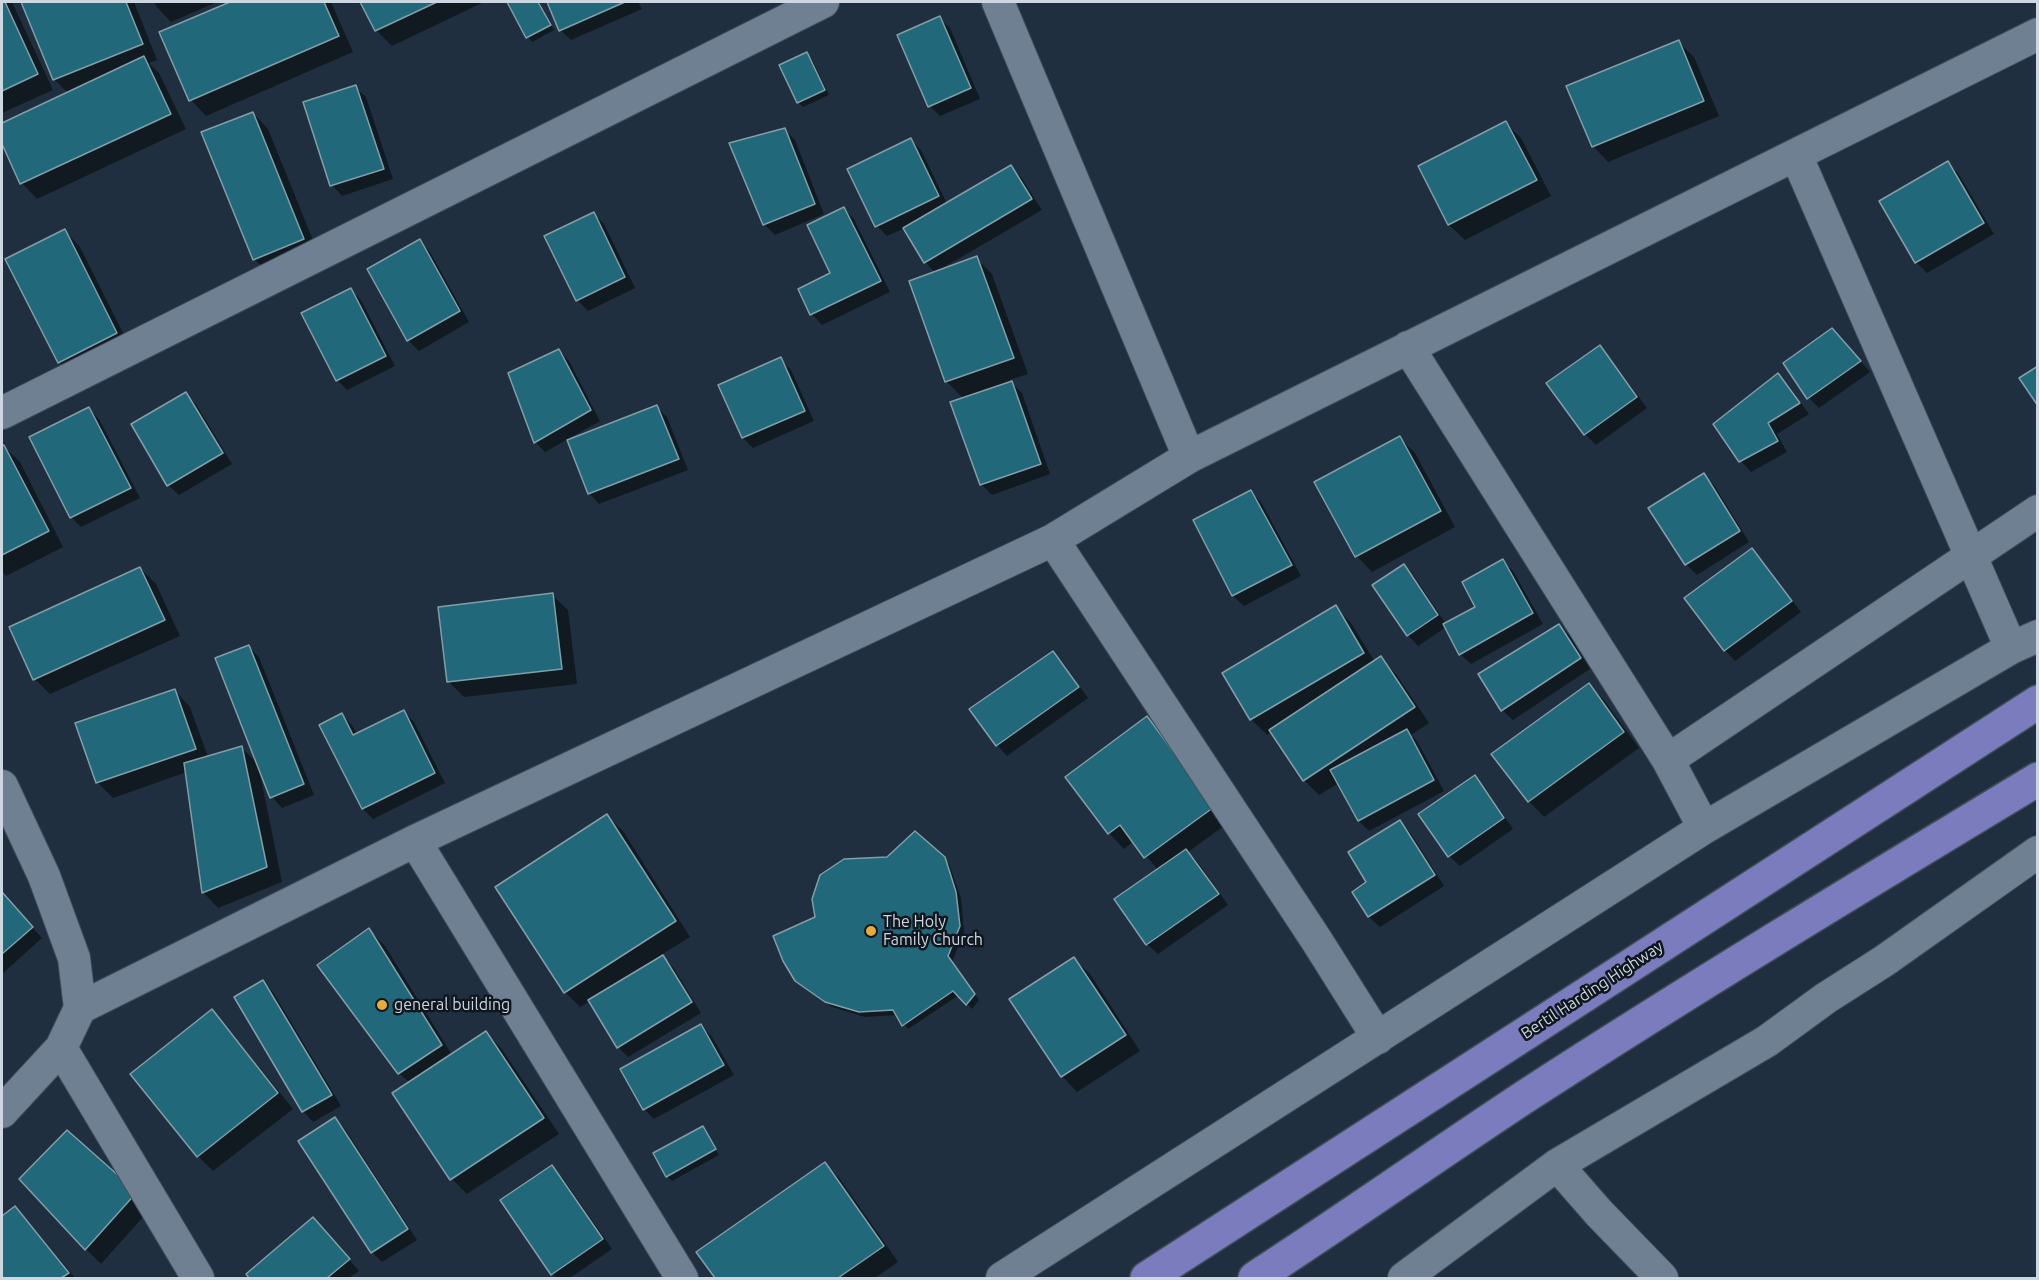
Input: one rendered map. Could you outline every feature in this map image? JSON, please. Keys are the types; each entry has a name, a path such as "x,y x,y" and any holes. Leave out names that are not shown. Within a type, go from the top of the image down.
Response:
{"main road":[{"name":"Bertil Harding Highway","path":"1147,1278 2037,702"},
{"path":"1255,1278 1326,1233 1525,1097 1773,940 2037,779"}],"street":[{"path":"2,413 823,2"},
{"path":"998,2 1189,457"},
{"path":"80,1008 415,841 1053,540 1189,457 2037,34"},
{"path":"1002,1278 1704,828 2024,642 1973,557 1796,155"},
{"path":"1408,347 1668,760 1704,828"},
{"path":"1668,760 1973,557 2037,511"},
{"path":"1053,540 1317,941 1378,1038"},
{"path":"2,786 44,876 74,958 80,1008 61,1048 2,1112"},
{"path":"415,841 682,1278"},
{"path":"1404,1278 1557,1165 1767,1041 2037,852"},
{"path":"61,1048 198,1278"},
{"path":"1557,1165 1599,1213 1662,1278"}],"building":[{"path":"2,2 5,2 38,74 2,91"},
{"path":"21,2 126,2 143,44 53,80"},
{"path":"230,2 324,2 339,36 189,101 159,32"},
{"path":"360,2 437,2 375,31"},
{"path":"507,2 538,2 551,25 526,38"},
{"path":"547,2 625,2 559,31"},
{"path":"940,16 971,88 928,107 897,35"},
{"path":"1679,40 1704,101 1592,147 1566,86"},
{"path":"807,52 825,90 797,103 779,65"},
{"path":"144,56 171,114 20,184 2,144 2,123"},
{"path":"356,85 384,169 330,186 303,102"},
{"path":"253,112 304,239 253,260 201,132"},
{"path":"1506,121 1537,180 1448,225 1418,166"},
{"path":"785,128 815,204 763,225 729,143"},
{"path":"911,138 939,196 875,227 847,169"},
{"path":"1948,161 1984,223 1915,263 1879,201"},
{"path":"1011,165 1032,199 924,263 903,228"},
{"path":"844,207 881,281 810,315 798,289 830,273 807,225"},
{"path":"594,212 625,277 576,301 544,236"},
{"path":"65,229 117,333 58,363 5,259"},
{"path":"420,239 460,311 407,341 367,269"},
{"path":"977,256 1014,358 945,382 909,281"},
{"path":"351,288 386,356 336,381 301,313"},
{"path":"1832,328 1861,361 1807,399 1783,363"},
{"path":"1600,345 1637,397 1584,435 1546,383"},
{"path":"559,349 591,410 534,443 508,373"},
{"path":"781,357 805,411 742,438 718,385"},
{"path":"2038,366 2038,406 2019,378"},
{"path":"1778,373 1800,403 1768,423 1778,441 1739,462 1713,424"},
{"path":"1012,381 1041,464 980,485 950,402"},
{"path":"186,392 223,453 167,486 131,424"},
{"path":"657,405 679,459 588,494 567,440"},
{"path":"89,407 131,488 70,518 29,437"},
{"path":"1400,436 1441,511 1355,557 1314,482"},
{"path":"4,445 49,531 2,555 2,446"},
{"path":"1704,473 1740,531 1685,565 1648,508"},
{"path":"1251,490 1292,565 1232,596 1193,520"},
{"path":"1752,548 1792,601 1724,651 1684,598"},
{"path":"1503,559 1533,613 1459,655 1443,624 1475,607 1462,582"},
{"path":"1404,564 1438,615 1407,636 1372,585"},
{"path":"140,567 165,620 33,680 9,627"},
{"path":"553,593 562,669 447,682 438,607"},
{"path":"1336,605 1364,653 1250,720 1222,673"},
{"path":"1559,624 1581,658 1501,711 1478,674"},
{"path":"249,645 304,784 270,798 215,658"},
{"path":"1053,651 1079,687 996,746 969,709"},
{"path":"1381,656 1415,707 1303,781 1269,730"},
{"path":"1589,683 1624,732 1528,802 1491,754"},
{"path":"175,689 196,749 96,783 75,723"},
{"path":"404,710 435,773 362,809 319,725 342,713 353,735"},
{"path":"1147,716 1214,807 1144,858 1120,825 1108,834 1065,777"},
{"path":"1407,729 1434,780 1358,821 1330,770"},
{"path":"242,746 267,867 202,893 184,763"},
{"path":"1475,775 1504,818 1448,857 1418,814"},
{"path":"607,814 676,921 564,993 495,887"},
{"path":"1400,820 1435,875 1368,917 1352,892 1366,882 1348,852"},
{"name":"The Holy Family Church","path":"915,831 945,857 956,892 960,926 948,956 975,994 966,1005 953,991 902,1026 893,1010 859,1012 825,1002 795,981 783,961 773,936 815,917 812,899 820,875 844,859 887,857"},
{"path":"1186,849 1219,894 1146,945 1114,899"},
{"path":"2,892 33,927 2,954"},
{"name":"general building","path":"369,928 442,1045 398,1074 317,965"},
{"path":"663,955 692,1002 617,1048 588,1000"},
{"path":"1074,957 1126,1035 1061,1077 1009,999"},
{"path":"263,980 332,1095 302,1112 234,997"},
{"path":"212,1009 278,1093 197,1157 130,1074"},
{"path":"701,1024 724,1065 643,1110 620,1069"},
{"path":"486,1031 544,1118 450,1180 392,1093"},
{"path":"335,1117 408,1229 371,1253 298,1141"},
{"path":"703,1126 716,1149 666,1177 653,1153"},
{"path":"67,1130 137,1192 85,1250 19,1179"},
{"path":"825,1162 884,1246 838,1278 715,1278 696,1252"},
{"path":"552,1165 603,1239 551,1275 500,1200"},
{"path":"15,1206 69,1273 61,1278 2,1278 2,1216"},
{"path":"313,1217 350,1259 327,1278 249,1278 246,1274"}],"place":[{"name":"The Holy Family Church","path":"871,931"},
{"name":"general building","path":"382,1005"}]}
